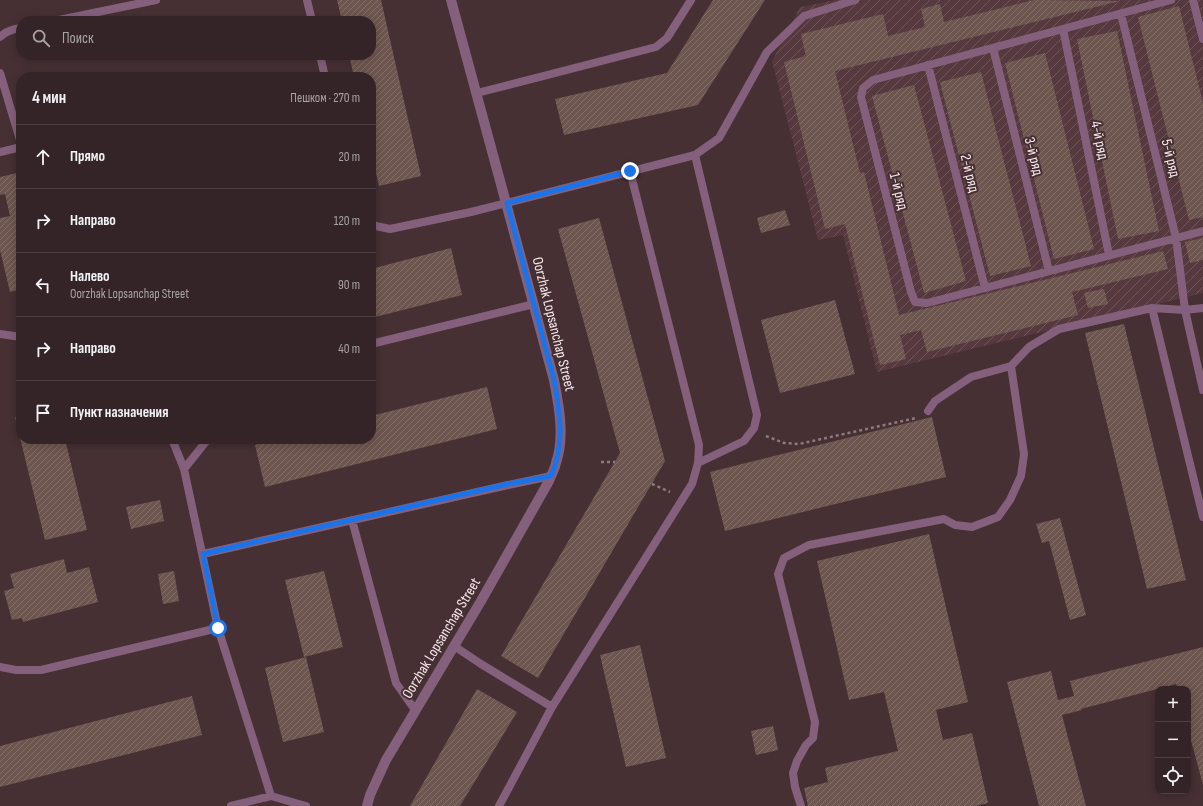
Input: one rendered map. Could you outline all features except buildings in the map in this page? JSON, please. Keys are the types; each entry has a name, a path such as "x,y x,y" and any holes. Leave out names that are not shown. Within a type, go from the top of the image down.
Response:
{"street":[{"name":"Oorzhak Lopsanchap Street","path":"368,806 370,795 386,760 454,646 551,476 557,463 560,443 560,408 554,380 451,0"}],"lane":[{"path":"78,16 156,0"},
{"path":"307,0 311,16"},
{"path":"477,93 656,47 667,38 691,0"},
{"path":"376,226 390,229 471,212 695,155 719,138 767,52 804,16 855,0"},
{"path":"928,65 1171,0"},
{"path":"1193,0 1203,39"},
{"name":"5-й ряд","path":"1121,14 1176,238 1185,310 1203,390"},
{"path":"0,37 3,34 16,29"},
{"name":"4-й ряд","path":"1063,29 1109,255"},
{"name":"3-й ряд","path":"993,48 1049,271"},
{"path":"321,60 324,72"},
{"name":"1-й ряд","path":"928,65 873,80 864,88 861,97 910,292 915,302 927,303 985,288"},
{"name":"2-й ряд","path":"928,65 985,288"},
{"path":"0,73 16,126"},
{"path":"0,152 16,148"},
{"path":"695,155 757,415 754,428 744,441 698,463"},
{"path":"499,806 552,707 692,484 698,463 699,445 630,171"},
{"path":"985,288 1203,231"},
{"path":"376,343 534,304"},
{"path":"928,411 935,401 971,377 1011,366 1029,347 1059,329 1152,308 1185,310 1203,308"},
{"path":"1152,308 1203,517"},
{"path":"0,334 16,336"},
{"path":"801,806 795,787 793,773 797,761 806,745 813,738 815,722 778,574 784,558 809,545 944,519 954,525 972,527 998,516 1010,500 1021,476 1024,454 1011,366"},
{"path":"174,444 184,469 218,628 271,796"},
{"path":"184,469 204,444"},
{"path":"203,554 508,484 551,476"},
{"path":"352,520 396,683 415,710"},
{"path":"0,667 16,670 41,670 218,628"},
{"path":"454,646 552,707"},
{"path":"231,806 271,796 306,806"}],"path":[{"path":"754,428 768,438 784,444 799,444 918,418 928,411"},
{"path":"601,462 615,462"},
{"path":"652,484 683,498"}],"shaded area":[{"path":"836,0 1203,0 1203,293 877,372 843,235 818,240 772,61 800,7"}],"route":[{"path":"218,628 203,554 508,484 551,476 557,463 560,443 560,408 507,203 630,171"}]}
